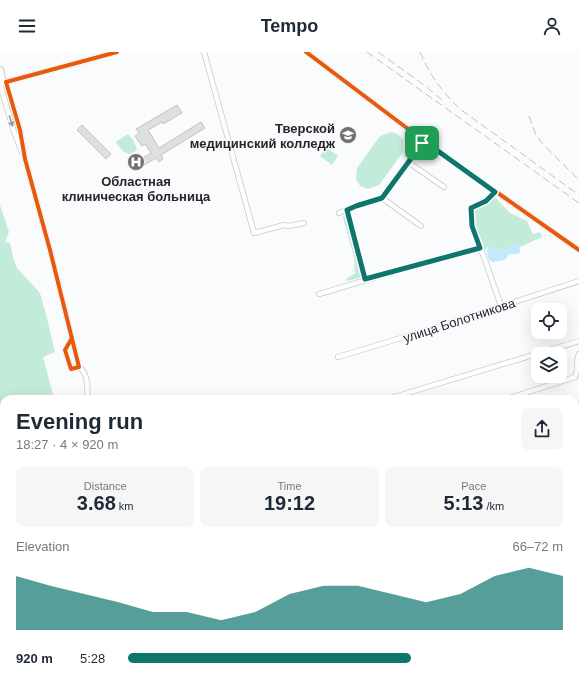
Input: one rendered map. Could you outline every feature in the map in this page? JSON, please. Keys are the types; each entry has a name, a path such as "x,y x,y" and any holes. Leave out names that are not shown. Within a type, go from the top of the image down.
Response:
{"main road":[{"path":"0,70 2,83"}],"street":[{"path":"87,395 88,387 86,377 82,369 79,367 50,250 25,159 20,130 2,83 117,52"},
{"path":"204,52 254,233 284,225 289,226 304,223"},
{"path":"306,52 424,141 579,250"},
{"path":"339,213 382,198 424,141"},
{"path":"408,162 444,187"},
{"path":"495,192 486,201 471,208 472,226 501,306"},
{"path":"382,198 421,226"},
{"path":"347,210 365,279"},
{"path":"319,294 365,279 480,248"},
{"name":"улица Болотникова","path":"338,357 362,351 579,281"},
{"path":"72,338 65,350 71,369 79,367"},
{"path":"401,395 579,341"},
{"path":"520,395 575,377 578,370 577,360 579,354"}],"green space":[{"path":"391,132 398,134 403,140 403,152 379,185 368,189 360,186 356,179 357,168 380,136"},
{"path":"128,134 133,140 137,149 129,154 124,152 116,143"},
{"path":"326,147 338,156 332,165 320,156"},
{"path":"494,196 510,213 527,221 533,234 540,232 542,237 520,247 518,244 514,244 501,253 495,247 488,247 485,250 476,229 474,219 475,207 485,205"},
{"path":"0,205 9,232 5,242 10,243 17,268 40,293 55,352 43,357 53,395 0,395"},
{"path":"344,214 346,214 349,222 347,223 348,228 350,228 363,277 347,281 346,279 355,273 354,257 343,218"}],"water":[{"path":"514,244 518,244 520,247 520,252 518,254 509,254 505,260 493,262 489,260 487,253 488,247 495,247 501,253"}],"building":[{"path":"177,105 182,113 163,124 162,122 148,130 159,148 201,122 205,128 161,155 163,159 159,162 156,158 134,171 131,165 151,153 145,144 142,146 135,136 139,133 136,129"},
{"path":"82,125 111,154 106,159 77,130"}],"railway":[{"path":"367,52 579,203"},
{"path":"378,52 442,100"},
{"path":"420,52 437,83 460,109 579,195"},
{"path":"529,116 536,135 542,143 579,180"}],"cycle path":[{"path":"72,338 65,350 71,369 79,367 50,250 25,159 20,130 6,82 117,52"},
{"path":"306,52 424,141 579,250"}],"place":[{"name":"Тверской медицинский колледж","path":"348,135"},
{"name":"Областная клиническая больница","path":"136,162"}],"route":[{"path":"424,141 495,192 486,201 471,208 473,231 480,248 365,279 347,210 382,198 422,143 424,141"}]}
